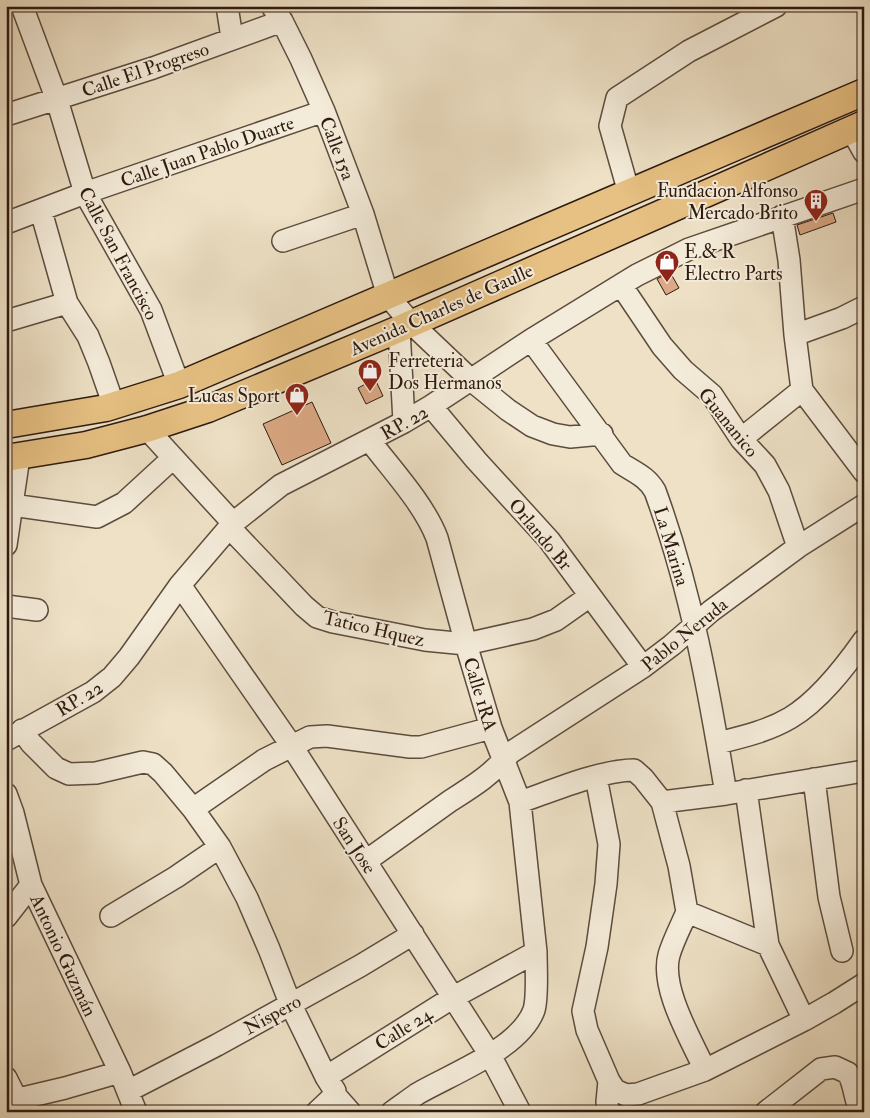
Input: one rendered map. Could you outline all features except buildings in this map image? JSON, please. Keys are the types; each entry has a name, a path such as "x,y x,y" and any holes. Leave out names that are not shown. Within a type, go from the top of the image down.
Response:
{"main road":[{"name":"Avenida Charles de Gaulle","path":"6,426 114,406 179,385 864,92"},
{"name":"Avenida Charles de Gaulle","path":"12,458 86,445 146,429 208,409 405,326 858,127"}],"street":[{"name":"Calle San Francisco","path":"22,6 57,100 85,193 151,310 179,385"},
{"path":"227,6 232,38"},
{"path":"629,193 610,126 617,98 689,51 776,6"},
{"name":"Calle El Progreso","path":"6,116 153,68 232,38 277,13"},
{"name":"Calle 15a","path":"277,13 301,59 324,111 363,214 388,296"},
{"name":"Calle Juan Pablo Duarte","path":"6,222 324,111"},
{"path":"858,127 864,152"},
{"name":"RP. 22","path":"14,735 93,692 107,682 129,657 180,585 231,525 281,485 404,422 531,340 649,268 680,253 864,189"},
{"path":"41,211 67,303 88,336 114,406"},
{"path":"283,241 363,214"},
{"path":"782,216 789,260 802,390 864,472"},
{"name":"Guananico","path":"621,285 662,346 683,370 714,398 741,439 771,475 784,504 798,547"},
{"path":"388,296 405,326 508,410 532,426 553,434 570,437 602,434"},
{"path":"6,321 67,303"},
{"path":"795,335 842,318 864,306"},
{"path":"404,422 405,326"},
{"name":"La Marina","path":"531,340 602,434 622,464 641,474 655,492 683,579 695,626 718,743 736,792 768,945 804,1020"},
{"path":"741,439 802,390"},
{"name":"Orlando Br","path":"431,406 476,460 550,540 643,667"},
{"name":"Tatico Hquez","path":"146,429 304,606 318,616 332,622 425,640 466,644 532,629 556,620 590,596"},
{"name":"Calle 1RA","path":"370,440 432,525 491,728 520,802 534,1009 525,1026 490,1055 417,1094 392,1112"},
{"path":"6,545 12,505 12,458"},
{"path":"12,505 97,517 124,503 173,458"},
{"name":"Pablo Neruda","path":"366,861 450,801 475,786 504,761 510,753 643,667 695,626 711,610 798,547 864,505"},
{"name":"San Jose","path":"180,585 291,745 366,861 490,1055 520,1112"},
{"path":"6,606 37,610"},
{"path":"718,743 745,737 772,727 796,715 820,695 864,640"},
{"path":"193,809 264,760 310,737 327,736 420,747 491,728"},
{"path":"14,735 31,743 56,768 69,774 96,773 143,762 153,764 163,773 193,809 220,847 251,906 290,1003 330,1086 350,1112"},
{"path":"520,802 623,770 634,770 643,778 662,802 679,866 687,912 669,956 667,976 670,992 705,1070"},
{"path":"662,802 864,771"},
{"path":"596,777 607,825 609,844 606,884 597,947 583,1011 587,1030 609,1081 615,1090 626,1095 638,1094 705,1070 834,1004 864,984"},
{"path":"814,779 829,896 842,951"},
{"name":"Antonio Guzmán","path":"6,794 13,813 31,885 124,1082 136,1112"},
{"path":"110,916 176,877 220,847"},
{"path":"6,917 31,885"},
{"path":"687,912 768,945"},
{"name":"Nispero","path":"12,1101 65,1088 124,1082 217,1045 290,1003 353,970 413,934"},
{"name":"Calle 24","path":"317,1112 330,1086 452,998 529,956"},
{"path":"766,1112 821,1069 835,1066 848,1073 854,1088 856,1102 861,1112"},
{"path":"6,1078 12,1101"},
{"path":"608,1112 609,1081"}],"place":[{"name":"Fundacion Alfonso Mercado Brito","path":"816,222"},
{"name":"E & R Electro Parts","path":"667,283"},
{"name":"Ferreteria Dos Hermanos","path":"370,392"},
{"name":"Lucas Sport","path":"297,416"}]}
